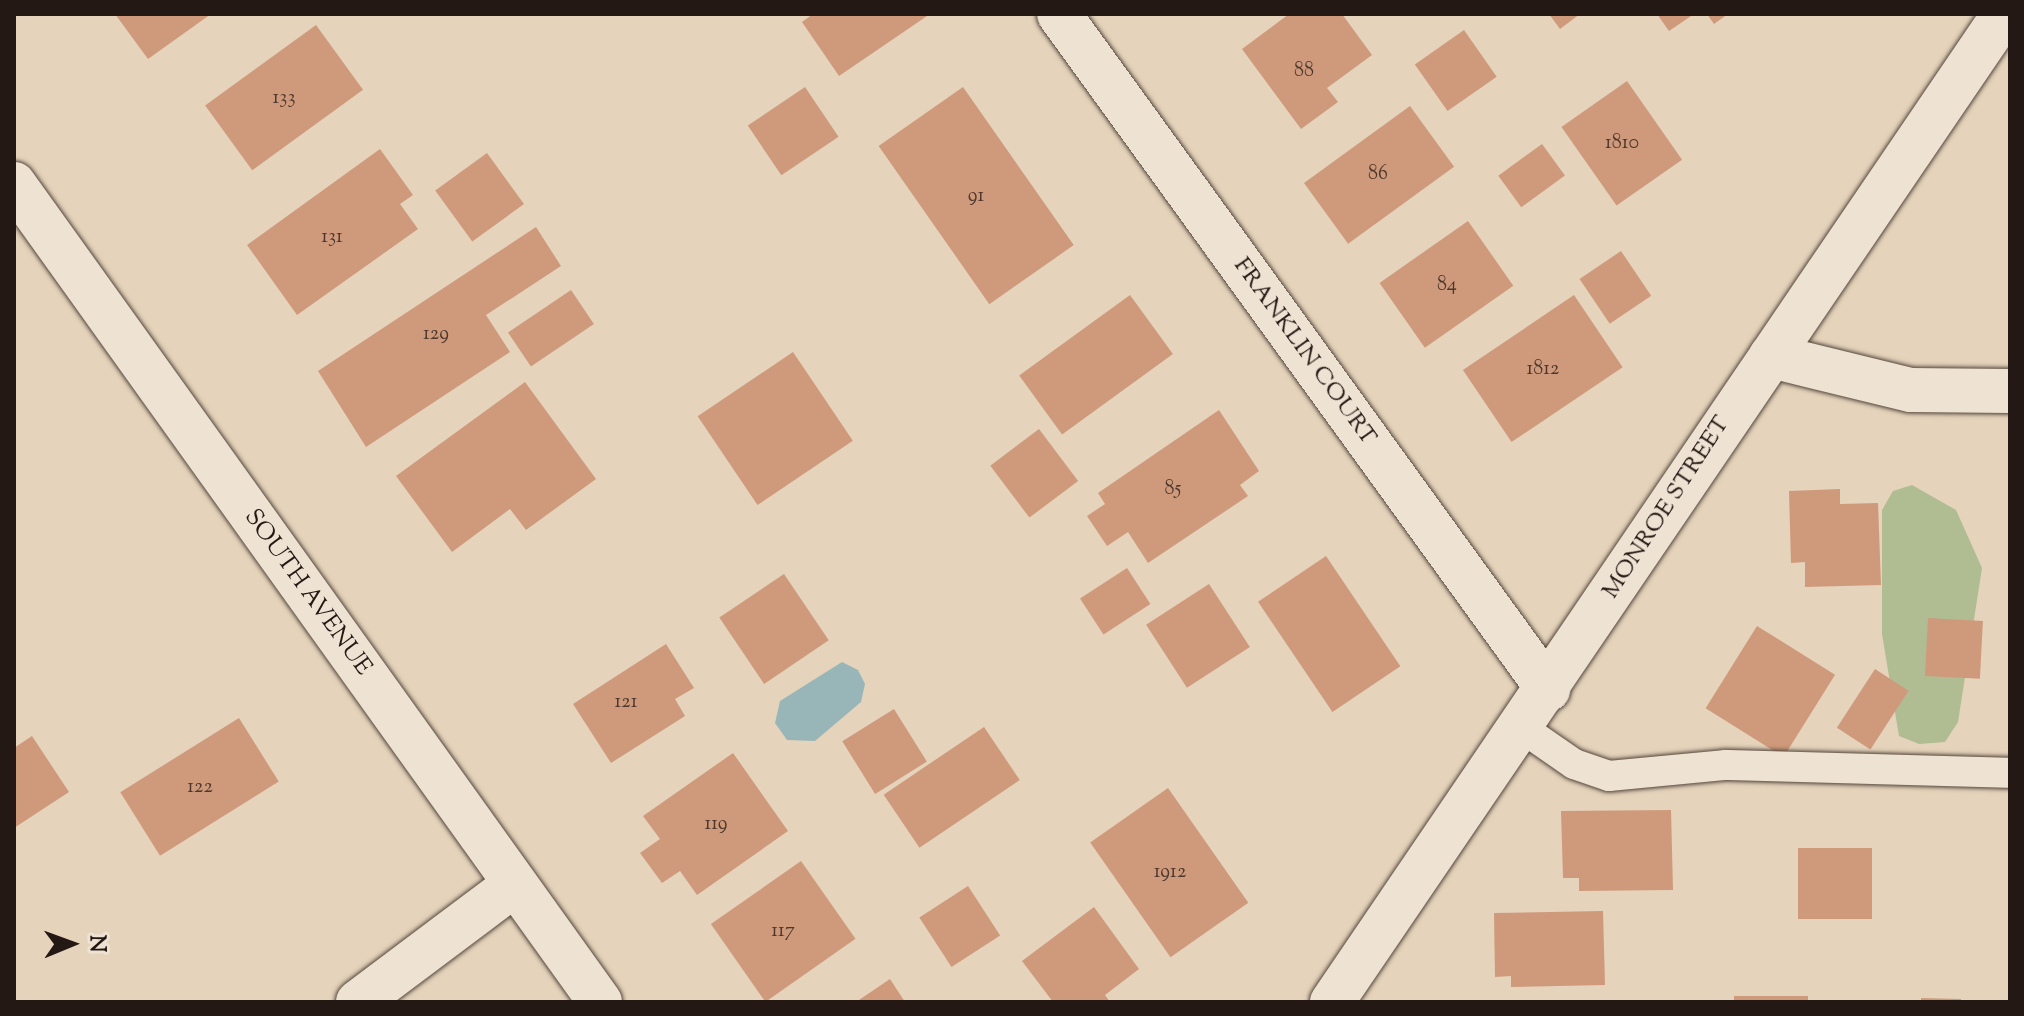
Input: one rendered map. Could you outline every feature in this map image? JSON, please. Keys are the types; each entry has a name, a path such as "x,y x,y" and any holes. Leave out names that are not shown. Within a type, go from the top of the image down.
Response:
{"street":[{"name":"FRANKLIN COURT","path":"1059,14 1548,689"},
{"name":"MONROE STREET","path":"1332,1002 1522,728 2004,14"},
{"name":"SOUTH AVENUE","path":"14,184 600,1002"},
{"path":"1771,356 1911,390 2010,391"},
{"path":"358,1002 515,884"}],"lane":[{"path":"1522,728 1574,764 1609,776 1726,765 2010,773"}],"green space":[{"path":"1912,485 1956,510 1982,568 1958,722 1945,742 1919,744 1899,736 1882,634 1882,510 1893,491"}],"water":[{"path":"842,662 858,670 865,684 861,702 815,741 787,740 775,723 780,701"}],"building":[{"path":"115,14 211,14 148,59"},
{"path":"813,14 930,14 839,76 802,22"},
{"path":"1289,14 1342,14 1372,55 1327,88 1338,102 1301,129 1242,49"},
{"path":"1549,14 1580,14 1560,29"},
{"path":"1657,14 1694,14 1669,31"},
{"path":"1707,14 1728,14 1714,24"},
{"path":"316,25 363,90 252,170 205,106"},
{"path":"1464,30 1497,77 1448,111 1415,64"},
{"path":"1627,81 1682,160 1617,206 1561,127"},
{"path":"805,87 839,137 781,175 748,126"},
{"path":"963,87 1074,245 989,304 879,146"},
{"path":"1410,106 1454,167 1348,244 1304,183"},
{"path":"1542,144 1565,176 1521,207 1498,176"},
{"path":"380,149 413,195 400,204 418,229 297,315 247,245"},
{"path":"487,153 524,204 472,242 435,191"},
{"path":"1468,221 1513,286 1425,348 1380,283"},
{"path":"536,227 561,266 486,315 510,352 366,447 318,371"},
{"path":"1621,251 1651,296 1610,324 1580,279"},
{"path":"571,290 594,324 531,366 508,332"},
{"path":"1130,295 1173,354 1062,435 1019,376"},
{"path":"1574,295 1623,367 1512,442 1463,370"},
{"path":"793,352 853,441 757,505 698,416"},
{"path":"525,382 596,479 526,530 510,509 452,552 396,476"},
{"path":"1219,410 1259,471 1240,485 1248,496 1148,563 1128,532 1107,546 1087,516 1105,504 1098,493"},
{"path":"1039,429 1078,481 1029,518 990,466"},
{"path":"1840,489 1840,504 1878,503 1881,585 1805,587 1805,562 1791,563 1789,491"},
{"path":"1326,556 1400,666 1332,712 1258,602"},
{"path":"1127,568 1150,604 1103,635 1080,598"},
{"path":"784,574 829,640 764,684 719,618"},
{"path":"1209,584 1250,647 1187,688 1146,625"},
{"path":"1928,618 1983,621 1980,679 1925,676"},
{"path":"1757,626 1835,675 1784,757 1706,708"},
{"path":"666,644 694,688 675,699 685,716 611,763 573,704"},
{"path":"1875,669 1909,691 1870,749 1837,728"},
{"path":"894,709 927,762 875,794 842,741"},
{"path":"239,718 279,782 160,856 120,792"},
{"path":"984,727 1020,780 919,848 884,795"},
{"path":"32,736 69,792 14,828 14,748"},
{"path":"733,753 788,831 697,895 680,871 662,883 640,853 660,839 643,816"},
{"path":"1168,788 1248,903 1170,957 1090,842"},
{"path":"1671,810 1673,890 1579,891 1579,878 1563,878 1561,811"},
{"path":"1798,848 1872,848 1872,919 1798,919"},
{"path":"801,861 855,939 765,1002 711,924"},
{"path":"968,886 1000,935 951,967 919,918"},
{"path":"1094,907 1139,969 1105,995 1110,1002 1053,1002 1022,961"},
{"path":"1603,911 1605,985 1511,987 1511,976 1495,977 1494,913"},
{"path":"890,979 905,1002 856,1002"},
{"path":"1734,996 1808,996 1808,1002 1734,1002"},
{"path":"1921,998 1961,999 1961,1002 1921,1002"}]}
